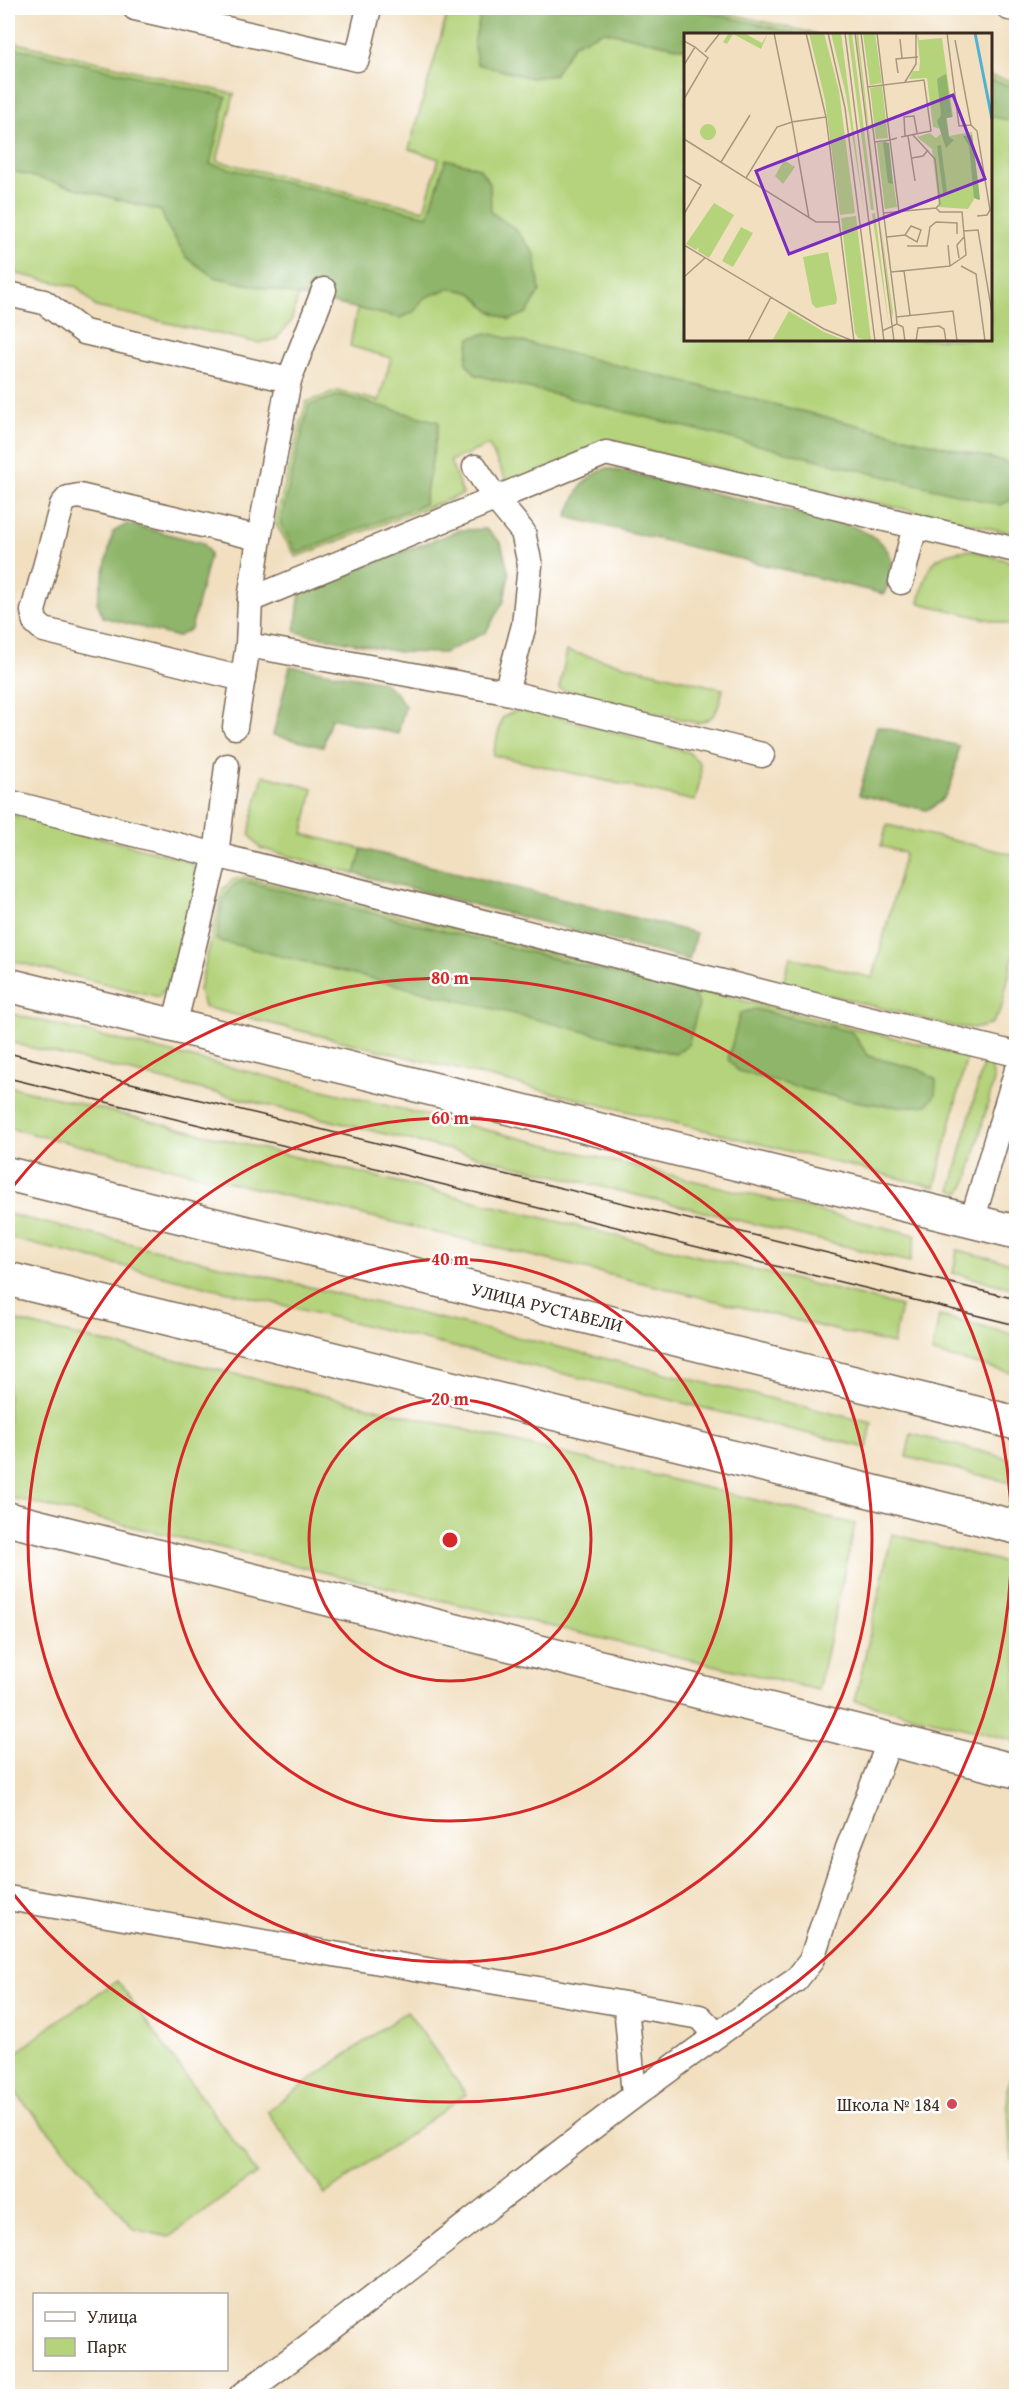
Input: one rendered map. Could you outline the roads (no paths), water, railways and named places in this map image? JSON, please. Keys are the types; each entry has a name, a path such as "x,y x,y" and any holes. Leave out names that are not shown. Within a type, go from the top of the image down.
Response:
{"street":[{"path":"8,985 1017,1232"},
{"name":"УЛИЦА РУСТАВЕЛИ","path":"8,1174 1017,1423"},
{"path":"8,1279 1017,1527"},
{"path":"8,1519 1017,1771"}],"lane":[{"path":"135,8 357,59 369,8"},
{"path":"1009,8 1017,9"},
{"path":"235,726 248,645 250,600 259,538 289,380 324,290"},
{"path":"8,294 44,302 84,332 289,380"},
{"path":"250,600 606,453 1017,550"},
{"path":"475,467 495,498 523,532 530,565 524,625 506,692"},
{"path":"243,679 44,630 35,622 33,611 62,505 68,498 79,496 259,538"},
{"path":"901,582 915,526"},
{"path":"248,645 506,692 762,756"},
{"path":"174,1026 216,855 227,766"},
{"path":"8,802 811,1005 1017,1054"},
{"path":"972,1221 1017,1073"},
{"path":"241,2397 381,2292 634,2095 796,1980 811,1961 848,1848 890,1740"},
{"path":"8,1898 700,2017 717,2035"},
{"path":"626,2005 634,2095"}],"tram line":[{"path":"8,1053 1016,1299"},
{"path":"8,1078 1016,1325"}],"place":[{"name":"Школа № 184","path":"952,2104"}]}
